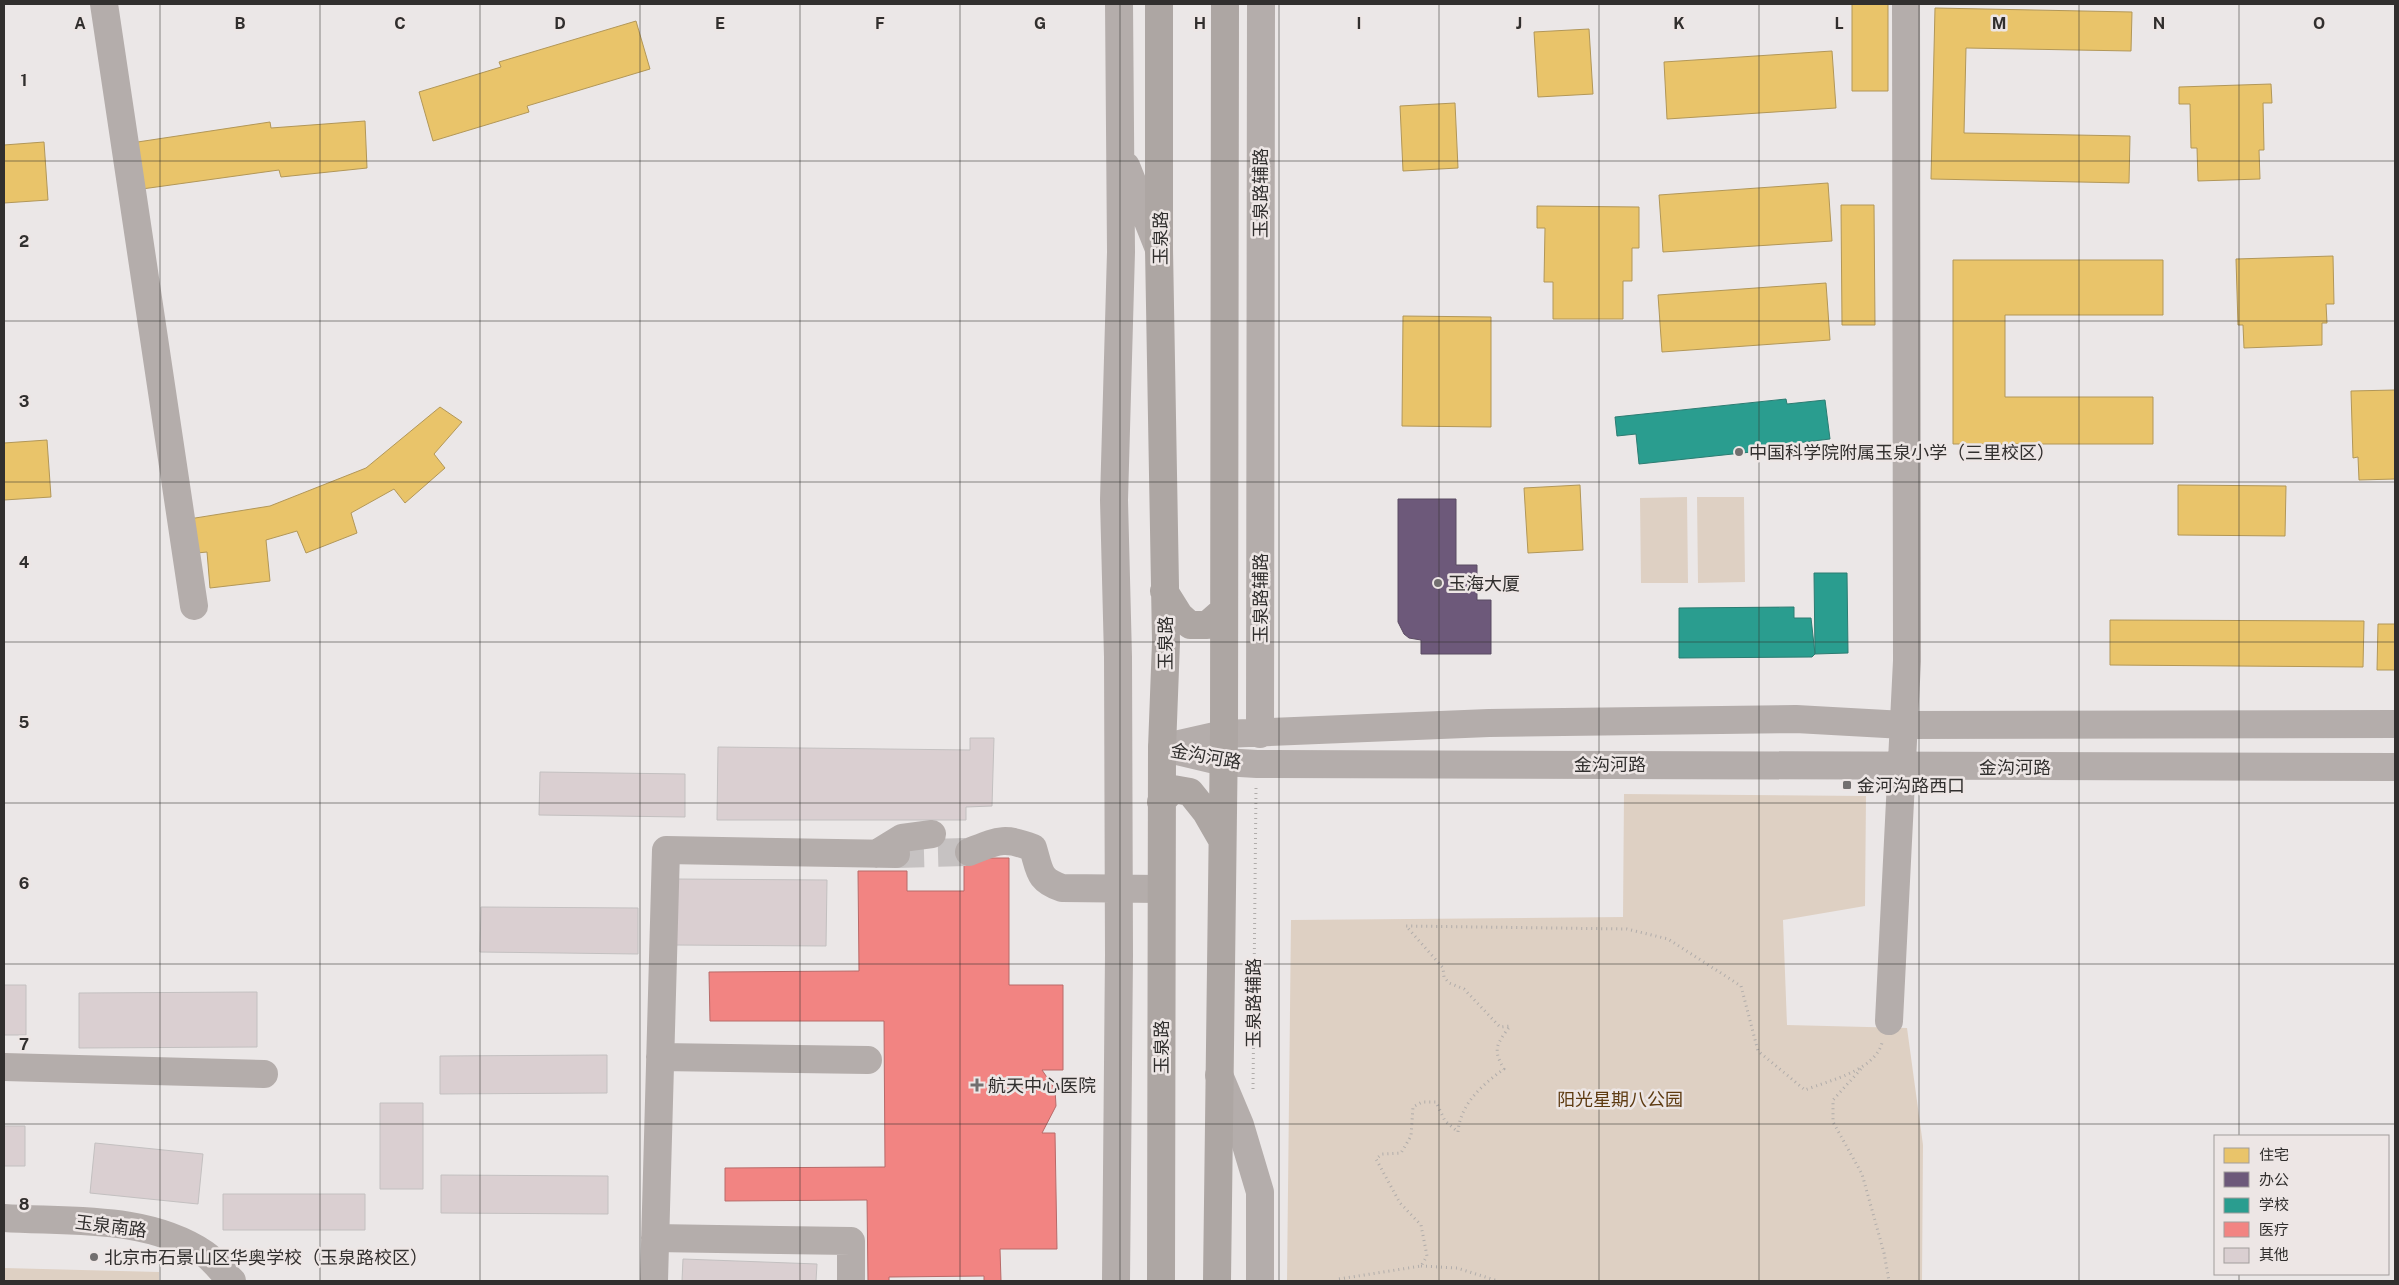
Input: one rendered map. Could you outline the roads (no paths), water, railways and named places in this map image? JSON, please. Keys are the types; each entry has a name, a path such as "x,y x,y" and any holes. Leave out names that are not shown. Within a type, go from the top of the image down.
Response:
{"main road":[{"name":"玉泉路","path":"1159,4 1160,249 1166,642 1161,802 1161,1281"},
{"path":"1216,1281 1224,734 1223,611 1227,10"},
{"path":"1164,591 1179,615 1190,626 1207,625 1223,611"},
{"path":"1161,802 1173,789 1190,792 1206,812 1221,838"}],"street":[{"path":"104,4 194,606"},
{"path":"1116,1281 1118,657 1114,500 1121,252 1118,4"},
{"name":"玉泉路辅路","path":"1260,4 1260,734"},
{"path":"1889,1021 1907,662 1906,4"},
{"path":"1120,151 1160,249"},
{"name":"金沟河路","path":"1162,748 1224,734 1489,723 1796,719 1904,724 2395,724"},
{"name":"金沟河路","path":"1162,748 1223,762 1257,764 2395,767"},
{"path":"654,1281 666,850 886,854 902,838 932,834"},
{"path":"981,843 1012,840 1033,848 1040,870 1047,883 1062,888 1161,889"},
{"path":"660,1057 868,1060"},
{"path":"4,1067 264,1074"},
{"path":"1219,1075 1240,1125 1260,1192 1260,1281"},
{"name":"玉泉南路","path":"4,1218 100,1222 160,1233 205,1254 232,1281"},
{"path":"655,1238 851,1241 851,1281"}],"tunnel":[{"path":"896,854 969,852"}],"place":[{"name":"中国科学院附属玉泉小学（三里校区）","path":"1739,452"},
{"name":"玉海大厦","path":"1438,583"},
{"name":"金河沟路西口","path":"1847,785"},
{"name":"航天中心医院","path":"977,1085"},
{"name":"北京市石景山区华奥学校（玉泉路校区）","path":"94,1257"}],"park label":[{"name":"阳光星期八公园","path":"1620,1099"}]}
